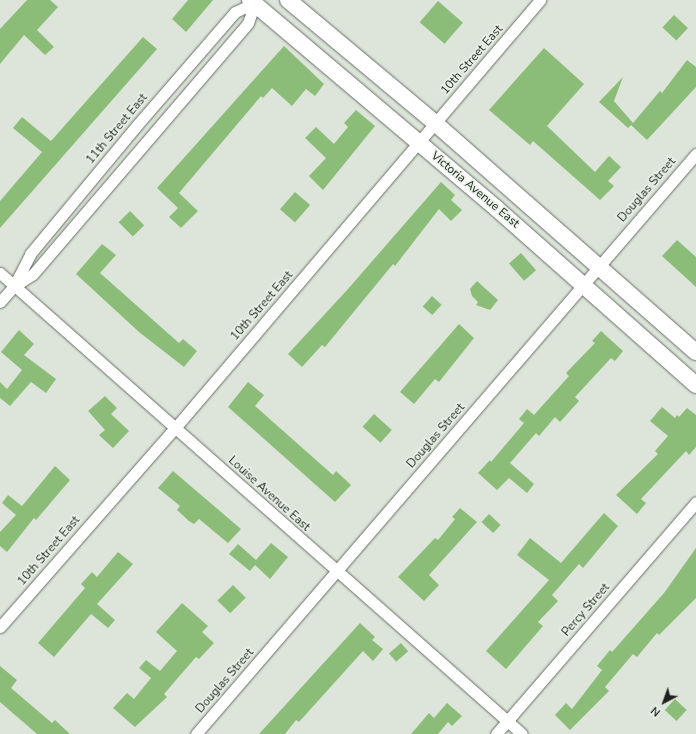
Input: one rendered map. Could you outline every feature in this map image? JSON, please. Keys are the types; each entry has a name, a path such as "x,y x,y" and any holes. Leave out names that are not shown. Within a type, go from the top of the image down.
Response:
{"main road":[{"name":"Victoria Avenue East","path":"288,0 435,123 696,352"},
{"name":"Victoria Avenue East","path":"253,1 583,284 696,385"}],"street":[{"name":"10th Street East","path":"0,627 175,428 540,0"},
{"name":"11th Street East","path":"0,302 14,286 30,254 138,124 235,12 253,1"},
{"name":"11th Street East","path":"14,286 33,274 248,23 253,1"},
{"name":"Douglas Street","path":"196,734 696,154"},
{"name":"Louise Avenue East","path":"0,273 522,734"},
{"name":"Percy Street","path":"496,734 696,502"}],"building":[{"path":"27,0 50,0 58,7 37,30 54,47 45,55 24,35 0,64 0,29"},
{"path":"188,0 213,0 186,32 172,19"},
{"path":"438,1 463,23 445,44 420,22"},
{"path":"674,15 688,28 676,40 662,27"},
{"path":"143,37 157,49 0,228 0,201 42,152 13,128 22,117 51,141"},
{"path":"284,46 324,84 315,96 306,89 292,106 272,88 263,98 261,96 179,193 198,211 181,228 169,217 178,208 157,188"},
{"path":"544,48 584,84 547,126 595,172 609,156 621,167 608,181 614,186 600,200 533,141 530,145 489,110"},
{"path":"687,60 696,67 696,87 647,140 631,125 628,128 599,102 623,77 614,101 633,123 660,91 662,93"},
{"path":"356,110 375,126 323,190 309,176 326,158 305,138 316,127 334,144 348,127 344,123"},
{"path":"441,182 455,195 451,200 462,210 451,221 439,209 395,266 393,264 325,347 322,345 302,367 288,354 348,289"},
{"path":"295,192 310,205 295,222 280,209"},
{"path":"130,211 144,225 133,236 119,222"},
{"path":"677,240 696,257 696,287 662,256"},
{"path":"102,244 116,255 100,273 179,343 183,339 197,351 184,367 139,332 76,274"},
{"path":"521,253 536,270 524,281 509,263"},
{"path":"477,281 498,300 490,310 476,305 478,302 472,296 470,289"},
{"path":"432,296 442,305 432,315 423,306"},
{"path":"459,324 474,338 439,382 435,379 414,404 400,392"},
{"path":"19,330 34,344 24,355 56,379 46,393 31,382 10,406 0,398 0,382 7,389 22,370 1,352"},
{"path":"601,331 623,351 615,361 611,358 575,397 579,401 560,422 555,417 539,436 536,433 510,463 534,484 527,493 509,478 497,490 478,473 490,460 491,462 524,423 519,419 527,409 534,415 569,376 566,373 595,343 592,341"},
{"path":"248,382 264,395 255,406 333,475 336,471 351,485 335,502 228,407"},
{"path":"105,396 117,408 111,414 129,431 113,448 99,435 105,430 88,411"},
{"path":"662,407 675,418 677,415 679,417 687,408 696,415 696,447 689,455 686,451 641,499 646,503 637,514 616,495 658,454 655,451 668,436 650,421"},
{"path":"374,414 392,430 380,443 363,427"},
{"path":"55,466 70,480 36,520 34,518 7,552 0,546 0,532 16,515 2,503 8,495 22,506"},
{"path":"173,471 241,529 228,543 199,519 194,524 189,521 177,510 180,506 158,488"},
{"path":"460,508 477,522 429,575 439,585 424,601 398,577 435,538 438,540 455,519 452,517"},
{"path":"604,513 618,526 583,568 579,564 552,595 558,601 538,622 543,626 506,669 486,651 549,580 517,555 530,538 561,563"},
{"path":"489,514 501,525 493,533 481,522"},
{"path":"271,543 288,557 270,579 255,565 250,571 229,554 238,544 256,560"},
{"path":"696,548 696,598 659,635 657,633 637,657 633,654 605,687 609,691 570,730 555,715 566,703 572,709 602,670 597,666 610,650 612,652 664,593"},
{"path":"118,552 133,564 97,604 115,620 108,628 91,614 54,657 38,643 85,588 81,584 92,572 97,577"},
{"path":"233,585 246,598 230,613 217,601"},
{"path":"182,603 208,626 202,632 214,643 199,659 196,657 164,694 167,697 135,727 113,708 127,693 134,699 151,678 139,668 146,660 160,671 177,651 156,632"},
{"path":"360,623 375,637 372,640 383,649 373,661 363,651 299,722 296,720 285,734 259,734"},
{"path":"401,643 408,651 396,662 389,653"},
{"path":"0,666 17,680 11,688 52,723 55,720 70,734 37,734 0,702"},
{"path":"675,699 687,710 676,721 665,710"},
{"path":"447,703 462,716 452,726 448,722 438,734 411,734 429,713 434,718"}]}
